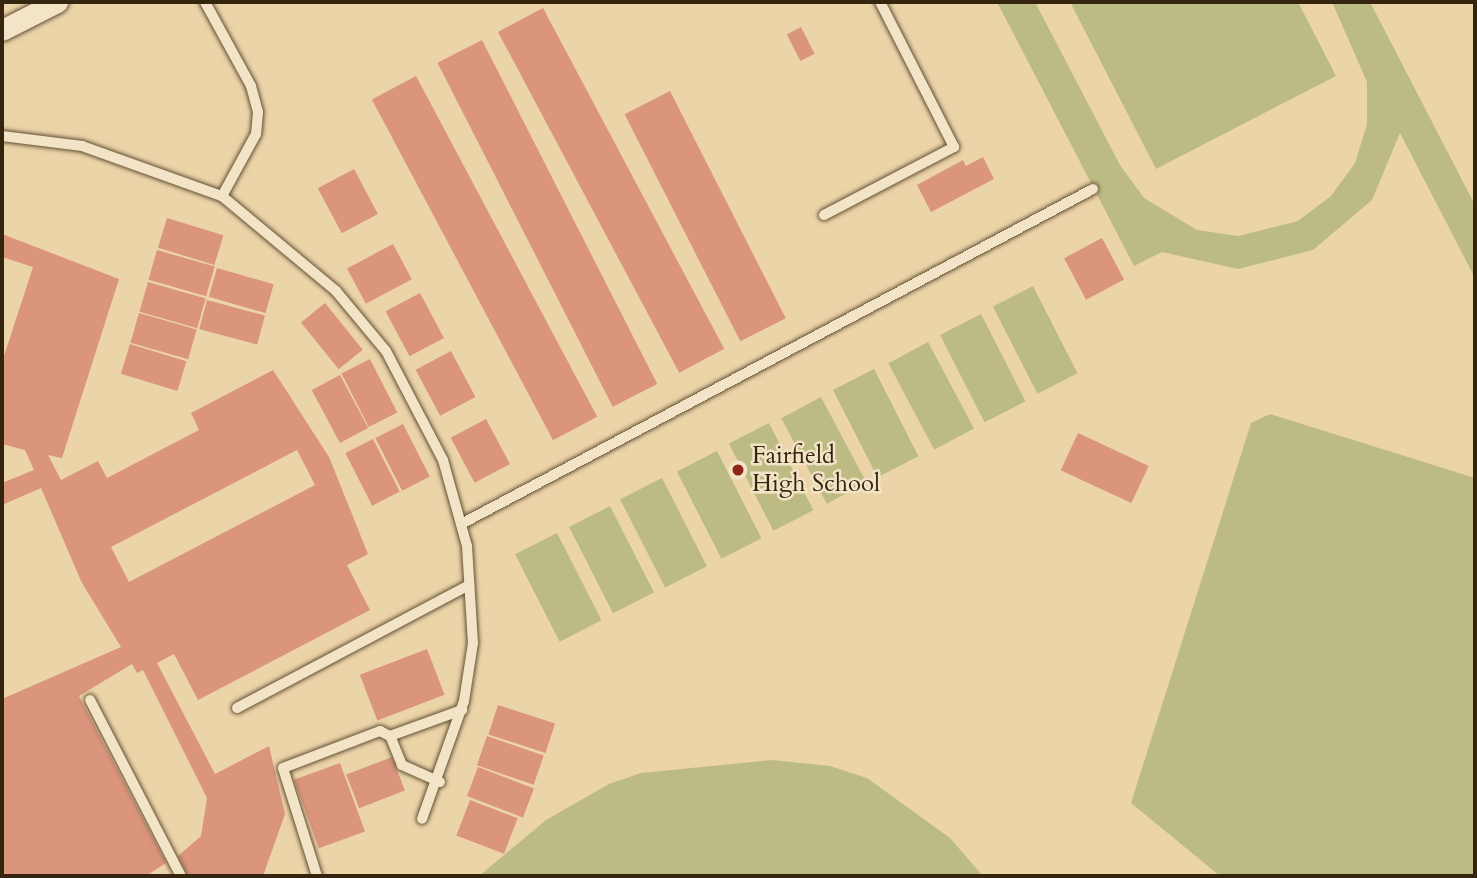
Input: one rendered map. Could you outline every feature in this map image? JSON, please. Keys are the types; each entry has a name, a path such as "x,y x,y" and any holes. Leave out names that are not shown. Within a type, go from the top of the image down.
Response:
{"street":[{"path":"2,30 57,2"}],"lane":[{"path":"205,2 251,86 258,113 256,134 222,196"},
{"path":"824,215 954,147 880,2"},
{"path":"2,136 82,146 222,196 337,291 386,351 443,460 463,523 470,585 473,643 462,710 440,782 422,819"},
{"path":"463,523 1093,189"},
{"path":"237,708 470,585"},
{"path":"90,700 180,876"},
{"path":"317,876 283,768 380,732 390,736 462,710"},
{"path":"390,736 402,765 440,782"}],"shaded area":[{"path":"997,2 1035,2 1120,165 1144,198 1197,230 1238,236 1298,221 1331,196 1355,163 1367,124 1367,82 1332,2 1370,2 1475,205 1475,278 1400,133 1372,200 1313,250 1238,269 1162,252 1134,266"},
{"path":"1070,2 1298,2 1336,76 1156,169"},
{"path":"1033,286 1077,373 1037,394 993,306"},
{"path":"981,314 1025,401 985,422 940,335"},
{"path":"928,342 974,429 934,450 888,363"},
{"path":"874,369 918,456 878,477 833,390"},
{"path":"821,397 867,483 827,504 781,418"},
{"path":"1270,414 1475,478 1475,876 1220,876 1131,803 1251,423"},
{"path":"769,423 813,510 773,531 729,443"},
{"path":"717,451 761,538 721,559 677,471"},
{"path":"662,478 707,566 665,588 620,499"},
{"path":"610,506 654,592 613,613 569,527"},
{"path":"557,533 601,620 560,642 515,554"},
{"path":"772,760 830,766 867,778 950,838 983,876 479,876 546,820 609,784 641,773"}],"building":[{"path":"543,8 724,349 679,373 498,32"},
{"path":"801,27 815,54 800,61 787,34"},
{"path":"482,40 657,384 613,407 437,63"},
{"path":"416,76 597,417 553,440 372,99"},
{"path":"670,91 786,318 740,341 625,114"},
{"path":"983,157 994,179 931,212 917,185 963,160 966,166"},
{"path":"354,169 378,214 342,233 318,188"},
{"path":"167,218 223,235 214,265 158,248"},
{"path":"2,234 119,279 62,458 48,455 61,480 98,461 107,478 199,430 191,413 273,370 329,457 368,554 347,565 370,610 198,700 174,654 157,663 215,774 269,746 285,814 263,876 188,876 178,856 201,836 207,798 143,670 137,673 132,664 79,696 166,863 146,876 2,876 2,699 121,647 82,583 41,488 2,505 2,483 34,470 25,450 2,444 2,362 33,267 2,257","holes":["297,450 315,485 129,582 111,547"]},
{"path":"1102,238 1124,279 1086,300 1064,258"},
{"path":"393,244 412,279 366,304 347,268"},
{"path":"157,250 215,267 206,296 148,280"},
{"path":"217,268 274,284 265,313 209,297"},
{"path":"148,282 206,299 197,328 139,312"},
{"path":"420,293 444,338 410,356 386,311"},
{"path":"207,300 265,316 257,345 199,329"},
{"path":"325,303 363,350 339,369 301,323"},
{"path":"139,313 197,330 188,359 130,343"},
{"path":"130,344 186,361 177,391 121,374"},
{"path":"451,351 475,397 440,416 416,370"},
{"path":"370,359 397,412 369,427 341,374"},
{"path":"340,375 368,428 340,443 312,390"},
{"path":"486,419 510,464 475,483 451,438"},
{"path":"403,424 430,477 402,491 375,438"},
{"path":"1078,433 1149,466 1131,503 1061,470"},
{"path":"373,439 400,492 372,506 345,453"},
{"path":"427,649 445,695 377,721 360,675"},
{"path":"498,705 555,724 545,753 488,734"},
{"path":"487,736 544,756 534,785 477,765"},
{"path":"392,757 405,791 359,808 346,775"},
{"path":"340,763 365,832 319,848 294,780"},
{"path":"478,767 534,789 523,817 467,796"},
{"path":"470,800 518,818 504,854 456,835"}],"place":[{"name":"Fairfield High School","path":"738,470"}]}
